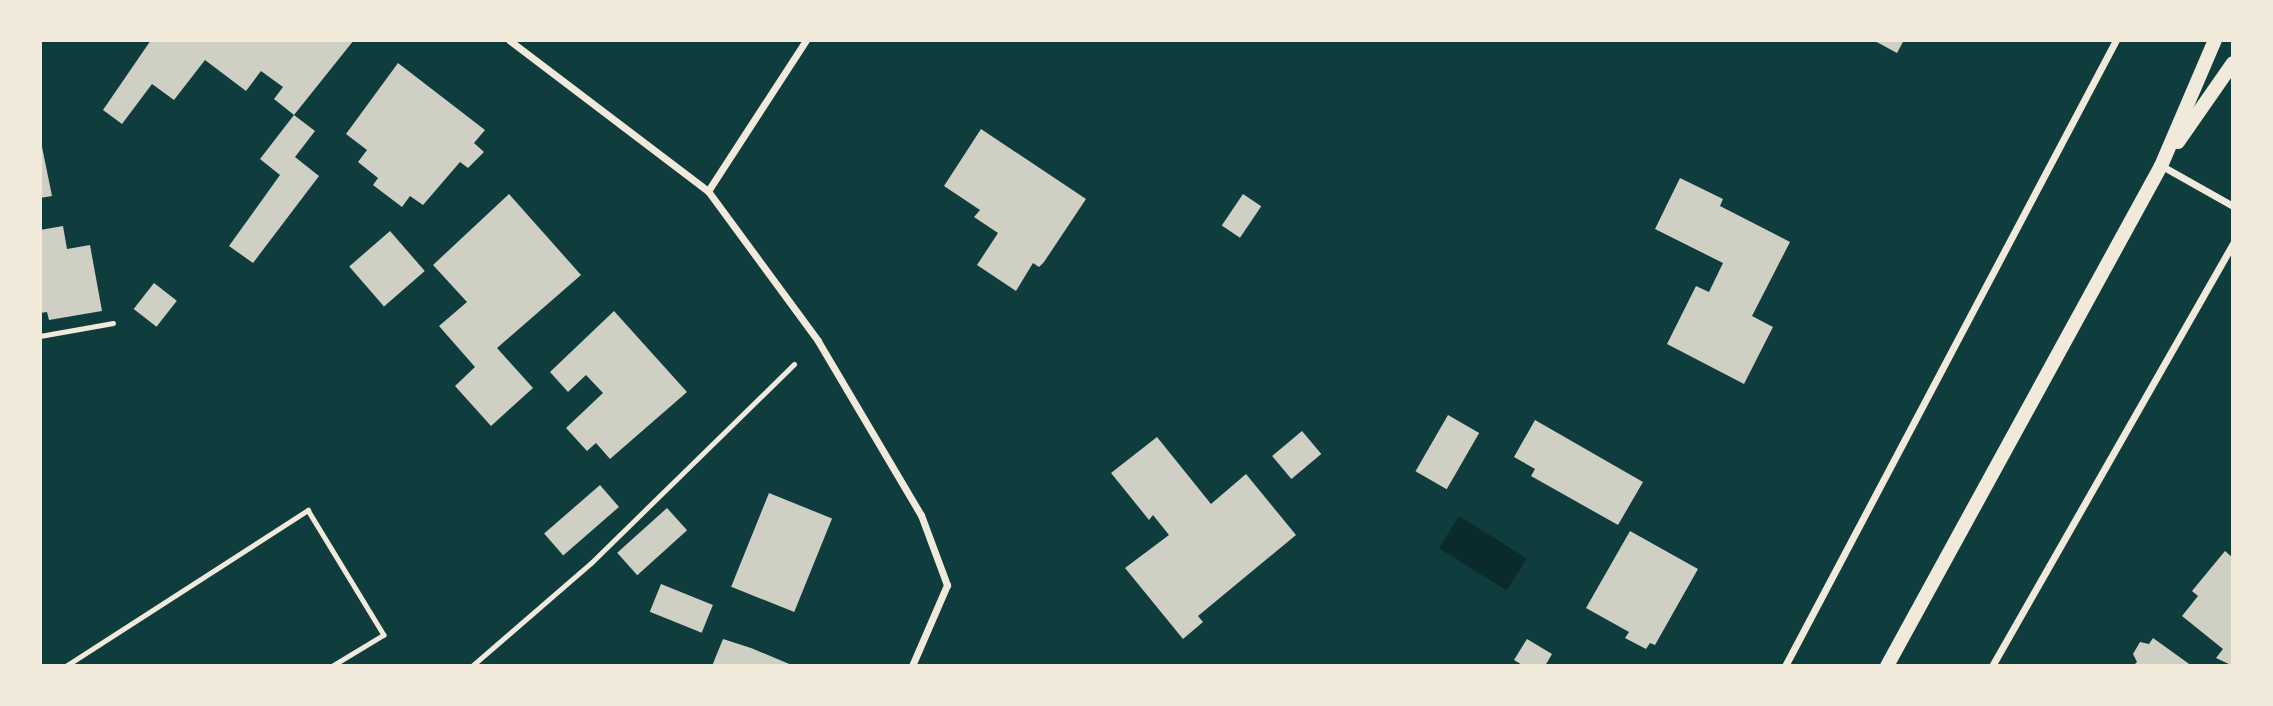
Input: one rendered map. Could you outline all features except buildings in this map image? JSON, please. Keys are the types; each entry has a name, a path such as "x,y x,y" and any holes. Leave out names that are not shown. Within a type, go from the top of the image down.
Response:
{"main road":[{"path":"1887,666 2161,166 2215,40"},
{"path":"2161,166 2233,63"}],"street":[{"path":"509,40 708,191 817,341 921,515 947,585 912,666"},
{"path":"708,191 806,40"},
{"path":"1785,666 2116,40"},
{"path":"2161,166 2233,206"},
{"path":"1992,666 2233,243"}],"path":[{"path":"40,336 113,323"},
{"path":"472,666 591,563 817,341"},
{"path":"66,666 308,510 384,635 333,666"}],"water":[{"path":"1459,516 1527,558 1507,591 1439,548"}]}
